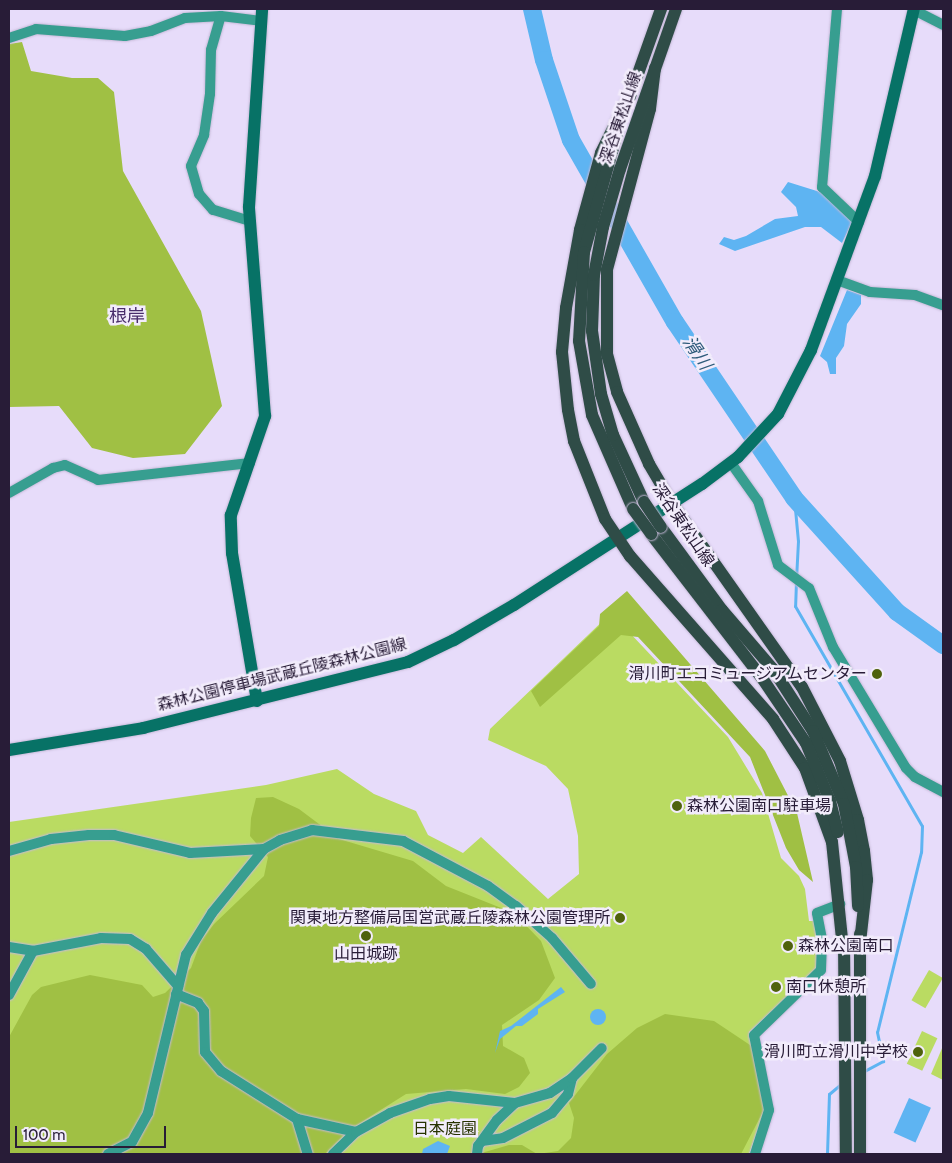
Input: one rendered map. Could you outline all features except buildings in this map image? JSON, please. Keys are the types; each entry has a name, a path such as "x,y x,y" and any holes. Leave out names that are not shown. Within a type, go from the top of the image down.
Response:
{"main road":[{"name":"深谷東松山線","path":"661,9 594,207 584,252 579,341 592,415 633,509 656,531 773,669 826,756 850,829 860,942 860,1154"},
{"name":"深谷東松山線","path":"676,9 603,227 594,275 592,317 601,394 613,435 656,531 768,686 814,761 830,801 842,854 846,921 843,949"},
{"name":"深谷東松山線","path":"655,68 650,109 607,270 607,354 617,392 649,464 672,503 802,687 840,761 858,820 864,851 867,880 860,942"},
{"name":"深谷東松山線","path":"632,92 601,153 580,230 562,352 568,410 574,441 596,500 616,537 773,719 797,752 827,822 840,904 843,949 846,1154"}],"street":[{"path":"837,9 822,187 859,222"},
{"path":"914,9 943,25"},
{"name":"森林公園停車場武蔵丘陵森林公園線","path":"9,750 143,728 408,662 454,640 514,605 616,537 672,503 736,459 774,420 811,350 859,222 888,130 914,9"},
{"path":"9,38 36,28 125,36 150,31 185,18 261,15 250,221 266,394 265,416 250,463 235,496 231,532 245,642 257,701"},
{"path":"221,16 211,50 210,94 204,135 192,160 193,182 213,210 250,221"},
{"path":"837,280 870,292 915,295 943,305"},
{"path":"736,459 758,500 778,565 809,588 833,647 906,768 915,778 943,792"},
{"path":"9,493 53,468 65,465 98,480 250,463"},
{"path":"9,851 51,839 89,835 114,835 190,853 264,849 312,830 403,841 488,886 516,906 552,938 591,984"},
{"path":"108,1154 132,1142 142,1128 186,955 196,938 264,849"},
{"path":"755,1154 769,1110 754,1035 821,970 822,939 817,913 840,904"},
{"path":"9,947 33,951 102,938 130,939 146,949 177,990 198,1003 204,1011 205,1052 221,1071 297,1119 356,1132"},
{"path":"9,995 33,951"},
{"path":"333,1154 356,1132 390,1113 430,1099 449,1096 515,1103 550,1093 572,1078 602,1048"},
{"path":"482,1141 502,1138 552,1113 568,1094 572,1078"},
{"path":"477,1154 482,1141 496,1120 515,1103"},
{"path":"297,1119 308,1154"}],"green space":[{"path":"22,42 31,71 72,78 98,78 114,92 123,171 201,311 222,406 185,454 133,458 92,448 59,406 9,407 9,44"},
{"path":"627,591 765,751 797,813 813,882 799,870 786,848 750,757 638,637 621,635 540,707 531,691 599,626 600,614"},
{"name":"日本庭園","path":"611,613 728,737 762,793 781,858 799,876 805,889 809,921 815,921 818,965 814,972 749,1032 766,1106 749,1154 9,1154 9,822 266,785 337,769 374,794 416,811 428,835 463,853 481,837 548,899 579,874 578,836 568,789 546,766 488,740 490,729"},
{"path":"273,797 299,809 339,839 413,861 446,886 514,913 541,941 555,978 539,1000 502,1025 503,1046 524,1058 530,1073 519,1087 505,1094 466,1089 406,1094 349,1130 325,1154 9,1154 9,1037 32,995 41,987 90,975 142,985 153,997 165,993 191,968 201,941 214,924 264,876 268,857 250,836 251,818 256,798"},
{"path":"929,970 943,978 925,1008 912,1000"},
{"path":"665,1014 714,1021 753,1047 766,1106 741,1154 538,1154 558,1151 571,1138 574,1118 569,1103 607,1054 637,1028"},
{"path":"922,1031 937,1038 922,1071 907,1064"},
{"path":"943,1046 943,1080 931,1074"},
{"path":"509,1145 522,1145 537,1154 478,1154"}],"water":[{"path":"788,182 820,192 852,222 842,243 821,227 805,227 735,251 719,244 724,237 734,240 746,236 775,219 798,216 796,207 781,192"},
{"path":"847,290 861,295 861,304 847,324 844,346 836,358 836,374 830,374 827,362 820,356"},
{"path":"561,987 565,992 538,1009 538,1014 522,1026 516,1026 500,1039 495,1053 500,1031 511,1026"},
{"path":"595,1009 601,1009 606,1014 604,1023 595,1025 590,1020 590,1014"},
{"path":"909,1098 931,1108 915,1142 894,1133"},
{"path":"438,1141 450,1146 447,1154 422,1154 423,1149"}],"waterway":[{"name":"滑川","path":"532,9 544,60 571,140 675,322 794,498 897,612 943,645"},
{"path":"794,498 798,541 796,574"},
{"path":"796,581 795,606 922,826 921,852 877,1032 883,1061 864,1071"},
{"path":"827,1154 829,1094 841,1084"}],"place":[{"name":"滑川町エコミュージアムセンター","path":"877,674"},
{"name":"森林公園南口駐車場","path":"677,806"},
{"name":"関東地方整備局国営武蔵丘陵森林公園管理所","path":"620,918"},
{"name":"山田城跡","path":"366,936"},
{"name":"森林公園南口","path":"788,946"},
{"name":"南口休憩所","path":"776,987"},
{"name":"滑川町立滑川中学校","path":"918,1052"}],"district":[{"name":"根岸","path":"127,316"}]}
